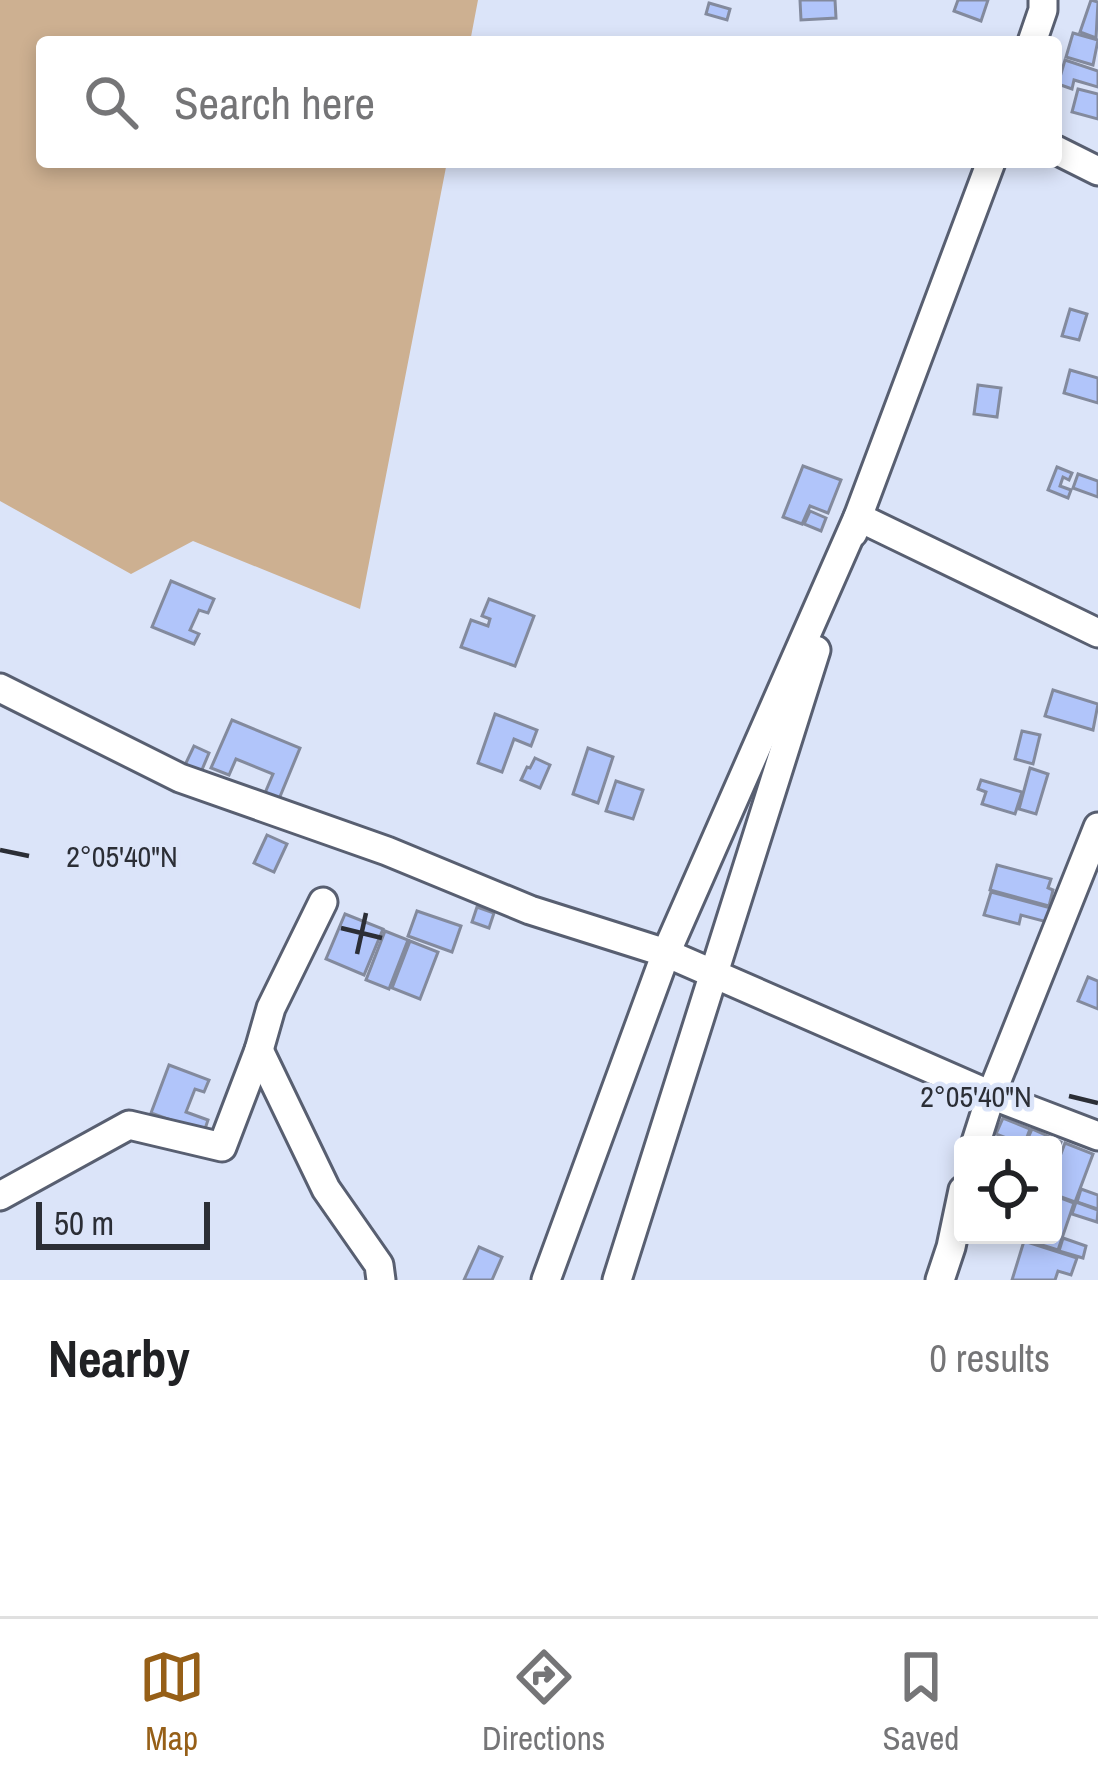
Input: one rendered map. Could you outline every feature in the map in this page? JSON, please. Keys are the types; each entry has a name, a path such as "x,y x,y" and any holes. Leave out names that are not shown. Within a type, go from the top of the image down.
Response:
{"street":[{"path":"1034,36 1042,0"},
{"path":"1062,154 1098,171"},
{"path":"617,1280 858,517 989,168"},
{"path":"858,517 1098,633"},
{"path":"546,1280 666,953 858,517"},
{"path":"0,688 180,778 387,851 530,910 666,953 991,1095 1098,1136"},
{"path":"978,1136 1098,827"},
{"path":"0,1196 130,1125 222,1147 271,1008 322,902"},
{"path":"259,1050 326,1189 380,1265 381,1280"},
{"path":"940,1280 954,1233"}],"shaded area":[{"path":"0,0 478,0 471,36 36,36 36,168 446,168 360,609 193,541 131,574 0,501"}],"building":[{"path":"800,0 835,0 836,18 801,20"},
{"path":"958,0 988,0 981,21 954,11"},
{"path":"1091,0 1098,2 1096,38 1080,32"},
{"path":"709,3 730,9 727,20 706,14"},
{"path":"1073,33 1098,40 1093,65 1066,57"},
{"path":"1065,60 1098,71 1098,87 1074,80 1072,89 1062,85"},
{"path":"1078,89 1098,94 1098,119 1072,112"},
{"path":"1070,309 1087,314 1079,340 1062,336"},
{"path":"1070,370 1098,378 1098,403 1064,393"},
{"path":"978,385 1001,388 997,417 974,414"},
{"path":"803,466 841,480 828,513 810,506 802,524 783,517"},
{"path":"1057,467 1072,473 1069,480 1063,477 1060,486 1071,490 1068,498 1048,490"},
{"path":"1078,474 1098,481 1098,497 1073,488"},
{"path":"810,511 826,518 821,531 804,524"},
{"path":"171,581 214,599 208,613 199,610 190,630 199,634 194,644 152,627"},
{"path":"489,599 534,616 515,666 461,647 471,620 488,626 490,619 482,616"},
{"path":"1053,690 1098,704 1093,730 1045,716"},
{"path":"495,714 537,730 531,746 514,739 502,772 478,763"},
{"path":"232,720 300,748 279,799 265,793 273,774 236,759 229,775 211,768"},
{"path":"1022,731 1040,735 1033,764 1015,759"},
{"path":"194,746 209,753 201,772 185,765"},
{"path":"588,748 613,757 598,803 573,794"},
{"path":"535,758 550,765 540,788 521,780"},
{"path":"1030,768 1048,774 1036,814 1019,809"},
{"path":"981,780 1022,792 1015,814 982,804 986,792 978,789"},
{"path":"616,781 643,790 633,819 606,811"},
{"path":"267,835 287,844 274,872 254,863"},
{"path":"997,865 1051,879 1049,906 990,890"},
{"path":"991,892 1051,908 1047,922 1021,915 1019,924 984,915"},
{"path":"477,907 494,913 489,928 472,922"},
{"path":"417,911 461,926 452,952 408,936"},
{"path":"345,914 383,929 364,975 326,959"},
{"path":"385,931 408,940 389,989 366,980"},
{"path":"410,941 438,952 420,999 392,988"},
{"path":"1088,977 1098,981 1098,1009 1078,1001"},
{"path":"169,1065 209,1080 204,1092 195,1089 186,1112 208,1120 204,1132 151,1113"},
{"path":"1003,1118 1030,1129 1027,1136 996,1134"},
{"path":"1065,1143 1093,1154 1075,1202 1062,1197"},
{"path":"1081,1189 1098,1195 1098,1209 1077,1202"},
{"path":"1062,1198 1074,1203 1062,1238"},
{"path":"1076,1202 1098,1210 1097,1222 1072,1214"},
{"path":"1062,1241 1086,1246 1083,1258 1059,1251"},
{"path":"1023,1244 1077,1258 1071,1275 1058,1271 1055,1280 1012,1280"},
{"path":"479,1247 502,1257 492,1280 464,1280"}]}
